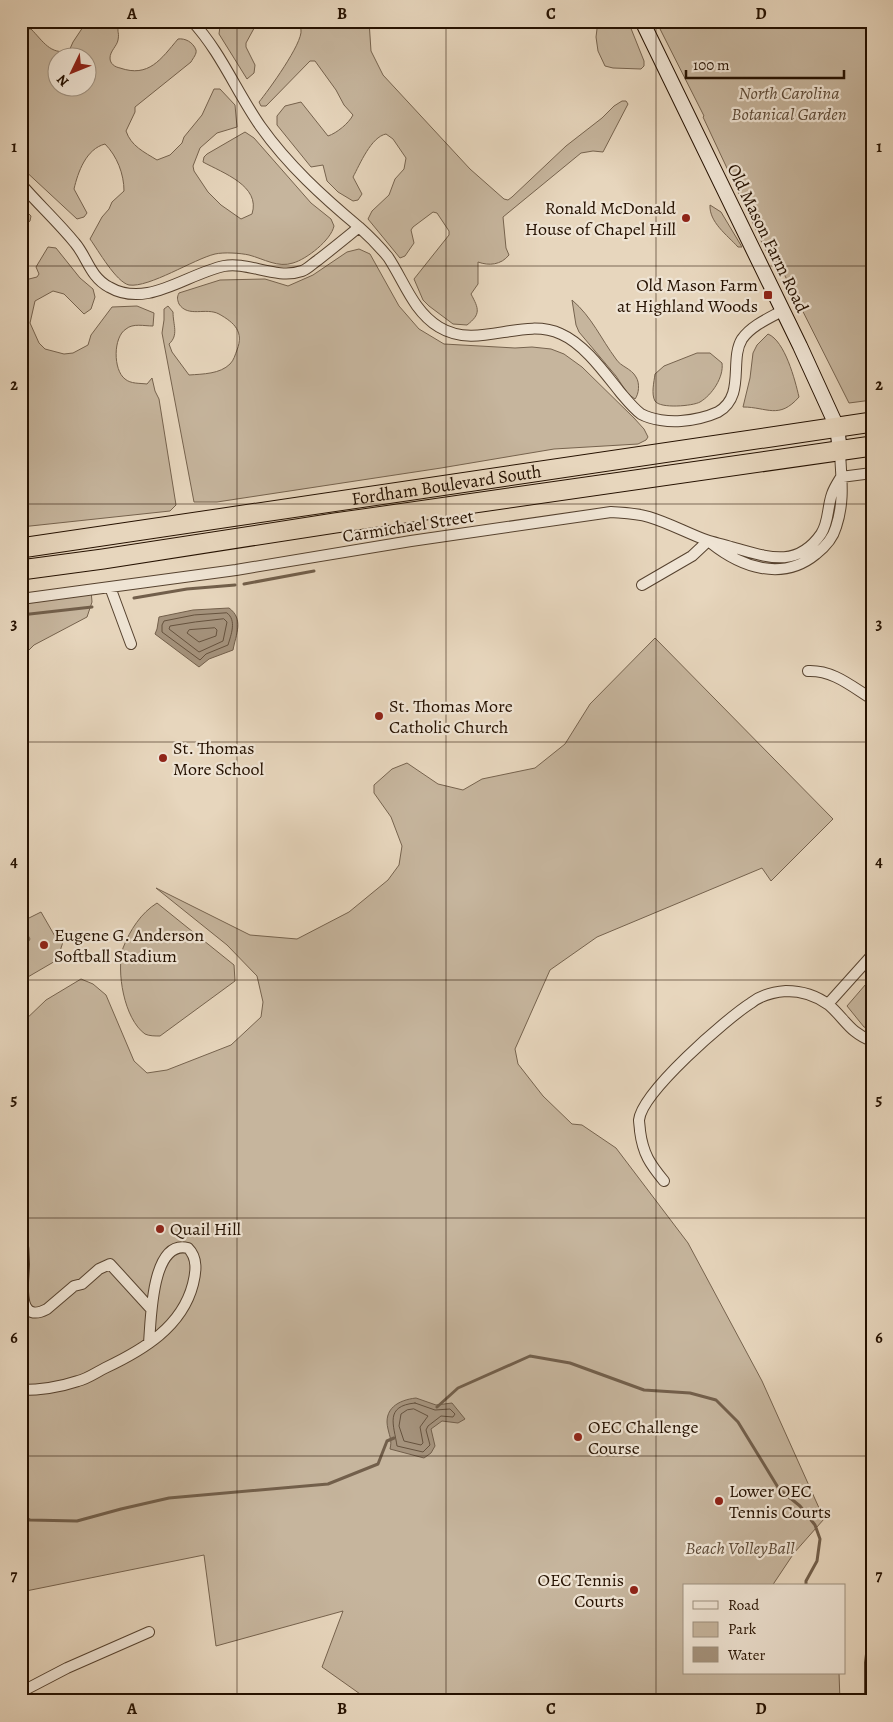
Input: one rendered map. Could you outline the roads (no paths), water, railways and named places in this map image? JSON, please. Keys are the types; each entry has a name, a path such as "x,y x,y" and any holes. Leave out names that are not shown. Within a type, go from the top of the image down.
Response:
{"highway":[{"name":"Fordham Boulevard South","path":"21,548 872,422"},
{"name":"Fordham Boulevard South","path":"21,570 872,446"}],"street":[{"path":"192,21 221,61 260,125 280,152 322,195 376,242 388,258 420,311 437,326 449,332 461,336 546,329 560,333 575,342 642,414 674,422 694,420 718,412 726,405 734,392 738,348 742,339 751,329 782,311"},
{"name":"Old Mason Farm Road","path":"642,21 836,427 840,451 841,477"},
{"path":"21,184 76,244 90,270 100,281 124,294 141,295 165,289 202,272 226,266 289,273 304,270 336,247 359,227"},
{"path":"841,477 872,474"},
{"name":"Carmichael Street","path":"21,599 236,570 411,541 611,512 632,513 650,517 708,541 770,558 781,558 800,553 815,542 822,533 826,524 832,493 841,477"},
{"path":"642,585 692,556 708,541"},
{"path":"110,586 131,644"},
{"path":"808,671 829,673 872,699"},
{"path":"828,1004 872,955"},
{"path":"664,1181 653,1168 642,1148 639,1119 644,1106 675,1069 716,1030 752,1002 772,992 805,992 828,1004 850,1029 862,1038 872,1041"},
{"path":"21,1233 24,1256 23,1300 25,1305 34,1312 47,1309 74,1286 82,1284 100,1269 110,1264 151,1309"},
{"path":"21,1390 38,1390 79,1381 122,1360 149,1343 168,1328 190,1298 195,1278 196,1262 193,1253 188,1248 177,1248 164,1260 154,1288 149,1343"},
{"path":"21,1692 67,1668 149,1632"},
{"path":"870,1701 872,1646"}],"water":[{"path":"229,608 234,612 238,622 233,650 209,659 199,667 155,634 159,617 193,610"},
{"path":"416,1398 436,1405 452,1403 465,1419 458,1423 442,1421 431,1429 435,1446 431,1453 424,1458 390,1449 391,1441 387,1422 390,1411 398,1403"}],"waterway":[{"path":"244,584 314,571"},
{"path":"134,598 187,589 235,585"},
{"path":"21,615 92,607"},
{"path":"437,1407 458,1388 530,1356 570,1363 644,1390 690,1393 716,1400 738,1422 779,1489 800,1506 815,1525 820,1539 817,1561 806,1584"},
{"path":"21,1517 30,1520 77,1521 169,1498 328,1484 378,1464 387,1441 394,1438"}],"place":[{"name":"Ronald McDonald House of Chapel Hill","path":"686,218"},
{"name":"Old Mason Farm at Highland Woods","path":"768,295"},
{"name":"St. Thomas More Catholic Church","path":"379,716"},
{"name":"St. Thomas More School","path":"163,758"},
{"name":"Eugene G. Anderson Softball Stadium","path":"44,945"},
{"name":"Quail Hill","path":"160,1229"},
{"name":"OEC Challenge Course","path":"578,1437"},
{"name":"Lower OEC Tennis Courts","path":"719,1501"},
{"name":"OEC Tennis Courts","path":"634,1590"}],"park label":[{"name":"North Carolina Botanical Garden","path":"789,104"},
{"name":"Beach VolleyBall","path":"740,1548"}]}
